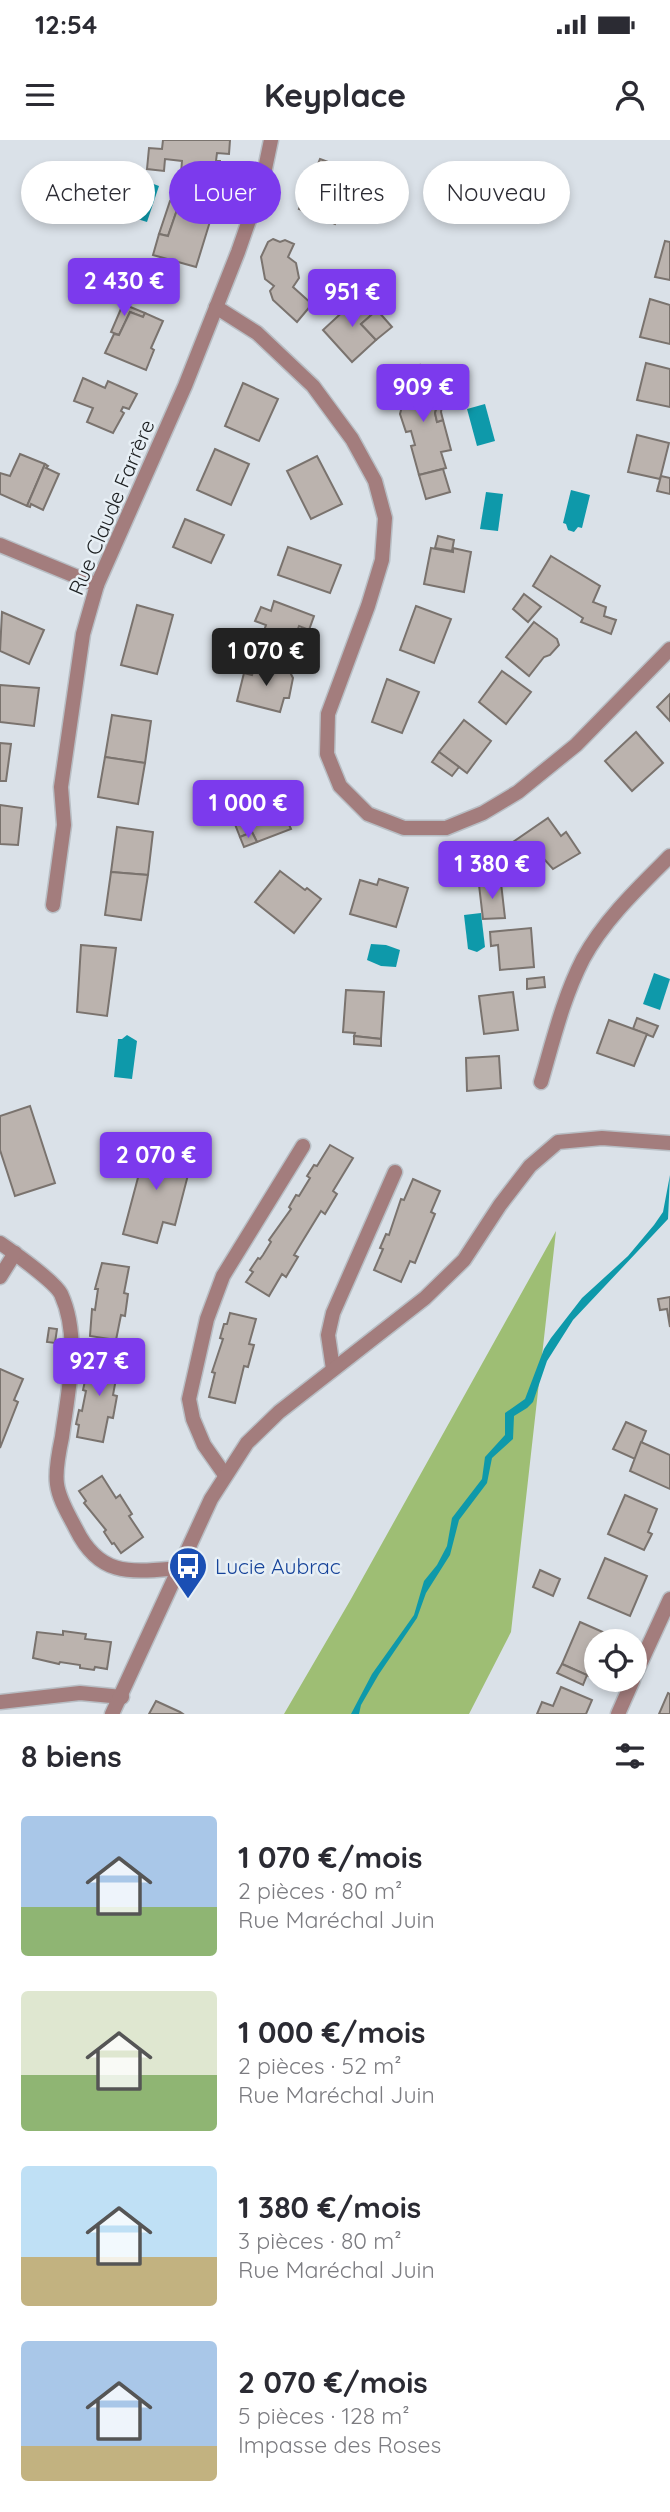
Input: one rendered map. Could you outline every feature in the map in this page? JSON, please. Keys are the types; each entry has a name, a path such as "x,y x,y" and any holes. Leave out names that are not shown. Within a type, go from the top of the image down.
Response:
{"street":[{"name":"Rue Claude Farrère","path":"54,905 64,825 61,787 83,634 97,585 185,386 216,307 262,183 271,140"},
{"path":"216,307 257,333 313,386 352,439 375,481 385,518 382,561 328,714 327,741 327,754 340,786 368,814 404,828 446,828 483,813 518,792 576,745 670,649"},
{"path":"0,545 97,585"},
{"path":"541,1082 564,1003 584,958 609,921 638,887 670,856"},
{"path":"112,1714 211,1499 247,1443 279,1412 425,1298 464,1259 530,1166 558,1142 602,1138 670,1143"},
{"path":"225,1475 204,1445 193,1419 189,1399 207,1319 223,1276 303,1146"},
{"path":"333,1369 328,1335 333,1313 395,1172"},
{"path":"0,1243 60,1291 70,1320 71,1370 57,1483 63,1503 81,1539 95,1556 111,1568 133,1572 180,1568"},
{"path":"0,1277 15,1253"},
{"path":"647,1649 670,1599"},
{"path":"618,1714 628,1692"},
{"path":"0,1702 80,1693 122,1697"}],"green space":[{"path":"556,1231 511,1632 469,1714 284,1714 351,1599"}],"water":[{"path":"485,404 495,441 477,446 467,409"},
{"path":"571,490 590,495 582,528 578,527 574,532 568,530 563,523"},
{"path":"486,492 503,494 498,531 480,529"},
{"path":"481,913 485,947 477,952 468,949 464,915"},
{"path":"371,944 400,950 396,967 381,966 367,960"},
{"path":"654,973 670,979 660,1010 643,1004"},
{"path":"127,1035 137,1041 132,1079 114,1077 118,1039"},
{"path":"670,1175 668,1219 573,1320 547,1361 533,1402 514,1416 513,1439 492,1458 487,1483 459,1520 450,1555 426,1593 417,1618 379,1674 361,1705 359,1714 351,1714 372,1674 414,1615 424,1581 447,1546 452,1518 482,1479 485,1457 505,1435 505,1413 525,1399 544,1349 582,1298 628,1256 654,1225 663,1212"}],"building":[{"path":"163,140 230,140 229,154 217,153 216,161 165,159 164,171 155,170 155,161 148,161 149,148 162,149"},
{"path":"169,204 169,224 172,224 168,236 159,234"},
{"path":"172,224 209,224 196,267 153,255 159,234 168,236"},
{"path":"273,239 294,244 288,257 296,263 299,278 293,287 312,304 297,322 273,300 270,291 274,286 265,279 261,257 268,242"},
{"path":"665,241 670,242 670,280 655,277"},
{"path":"362,294 377,310 361,324 376,340 352,362 323,330"},
{"path":"650,299 670,305 670,344 640,337"},
{"path":"123,304 145,313 143,317 130,312 119,335 111,332"},
{"path":"377,310 392,327 376,340 361,324"},
{"path":"130,312 143,317 145,313 163,321 151,348 154,350 146,370 105,353 114,334 119,335"},
{"path":"646,363 670,369 670,407 637,400"},
{"path":"420,365 427,376 422,396 439,400 435,413 437,422 443,420 451,450 441,452 446,468 419,475 411,446 415,445 411,431 406,432 400,414 406,391 399,380"},
{"path":"83,378 105,388 108,381 137,394 129,409 123,407 121,411 124,413 113,433 87,422 93,408 74,401"},
{"path":"425,381 430,382 427,397 422,396"},
{"path":"243,383 278,399 259,441 225,426"},
{"path":"439,400 443,401 443,420 437,422 435,413"},
{"path":"637,435 669,443 660,479 628,472"},
{"path":"215,449 249,464 231,505 197,490"},
{"path":"20,454 45,464 27,506 0,494 0,473 10,476"},
{"path":"317,456 342,504 311,519 287,471"},
{"path":"45,464 48,466 46,468 59,474 43,510 31,504 30,507 27,506"},
{"path":"443,469 450,492 426,499 419,475"},
{"path":"661,476 670,478 670,494 657,491"},
{"path":"185,519 224,535 211,563 173,547"},
{"path":"438,536 454,540 452,551 435,548"},
{"path":"288,547 341,565 330,593 278,575"},
{"path":"431,548 453,552 453,548 471,552 464,592 424,584"},
{"path":"551,556 600,586 593,602 606,607 604,616 616,620 611,634 581,622 583,618 533,586"},
{"path":"524,594 541,607 528,622 513,609"},
{"path":"274,601 314,616 309,630 299,626 291,647 262,636 266,625 255,621 261,607 271,611"},
{"path":"137,605 173,615 157,674 121,665"},
{"path":"416,606 451,619 434,663 400,650"},
{"path":"2,612 44,630 29,664 0,651"},
{"path":"534,622 557,639 559,645 550,655 544,657 529,676 506,657"},
{"path":"247,662 256,664 252,675 244,673"},
{"path":"256,664 290,672 293,678 289,698 284,698 280,712 237,701 244,673 252,675"},
{"path":"502,671 531,692 506,724 479,702"},
{"path":"387,679 419,692 402,733 372,722"},
{"path":"0,685 39,688 34,726 0,722"},
{"path":"670,694 670,721 657,707"},
{"path":"112,715 151,721 145,763 105,757"},
{"path":"464,720 491,741 467,773 439,752"},
{"path":"636,732 663,763 632,791 605,761"},
{"path":"0,743 11,744 6,781 0,781"},
{"path":"439,752 459,767 452,776 432,762"},
{"path":"105,757 145,763 138,804 98,797"},
{"path":"261,782 265,796 270,795 275,814 283,811 291,829 257,842 252,832 240,837 223,794"},
{"path":"0,805 22,808 18,845 0,844"},
{"path":"548,818 561,836 566,832 580,853 553,869 545,860 533,869 513,842"},
{"path":"117,827 153,832 148,875 111,872"},
{"path":"252,832 257,842 244,847 240,837"},
{"path":"504,850 510,859 499,866 493,857"},
{"path":"280,871 321,899 294,933 255,902"},
{"path":"111,872 148,875 141,920 105,915"},
{"path":"379,879 408,888 396,927 350,914 360,880 377,885"},
{"path":"501,883 505,918 483,919 479,885"},
{"path":"531,928 534,967 500,970 498,945 491,946 490,932"},
{"path":"81,945 116,948 107,1016 77,1012"},
{"path":"544,977 545,987 527,989 527,979"},
{"path":"346,990 384,992 381,1039 343,1032"},
{"path":"513,992 518,1030 484,1034 479,996"},
{"path":"637,1018 658,1026 653,1037 633,1029"},
{"path":"609,1020 647,1034 634,1066 597,1053"},
{"path":"354,1036 381,1039 381,1046 354,1044"},
{"path":"499,1056 501,1088 467,1091 466,1058"},
{"path":"30,1106 55,1183 15,1196 0,1150 0,1116"},
{"path":"148,1140 183,1149 177,1171 188,1175 175,1225 163,1222 157,1243 123,1234"},
{"path":"330,1145 353,1158 333,1191 337,1194 325,1214 321,1211 294,1255 298,1257 286,1277 282,1274 269,1296 246,1282 253,1272 250,1270 263,1255 271,1242 269,1240 291,1209 289,1207 296,1195 299,1196 310,1178 307,1176"},
{"path":"413,1179 440,1191 431,1212 435,1214 415,1263 410,1261 401,1282 374,1270 383,1249 380,1248 386,1234 389,1235 401,1199 404,1200"},
{"path":"102,1263 129,1267 124,1293 128,1294 125,1316 121,1315 116,1340 90,1336 92,1309 95,1310 98,1289 95,1289"},
{"path":"670,1297 670,1327 667,1309 660,1310 658,1299"},
{"path":"230,1313 256,1319 249,1344 254,1345 248,1367 244,1366 235,1403 209,1397 215,1373 212,1372 223,1339 220,1338"},
{"path":"49,1328 57,1329 55,1343 47,1342"},
{"path":"94,1352 120,1357 113,1395 117,1396 113,1418 108,1417 103,1442 77,1437 79,1425 76,1424 79,1410 82,1411 86,1391 83,1390"},
{"path":"0,1369 23,1379 14,1400 18,1402 0,1448"},
{"path":"626,1422 646,1431 635,1459 613,1449"},
{"path":"641,1442 670,1455 670,1489 630,1471"},
{"path":"102,1476 116,1498 120,1495 132,1514 129,1516 143,1537 121,1553 84,1503 86,1501 79,1491"},
{"path":"625,1495 657,1509 648,1532 652,1534 644,1550 608,1534"},
{"path":"605,1558 647,1576 630,1616 588,1598"},
{"path":"540,1570 560,1579 553,1596 533,1587"},
{"path":"580,1622 596,1629 584,1629 584,1674 562,1664"},
{"path":"63,1631 86,1634 85,1639 111,1642 107,1669 80,1668 80,1665 59,1664 33,1658 37,1632 63,1635"},
{"path":"562,1664 584,1674 583,1685 557,1673"},
{"path":"561,1687 592,1700 586,1714 537,1714 542,1702 553,1706"},
{"path":"668,1693 670,1714 659,1714"},
{"path":"156,1701 180,1712 183,1714 149,1714"}],"place":[{"name":"Lucie Aubrac","path":"188,1600"}]}
